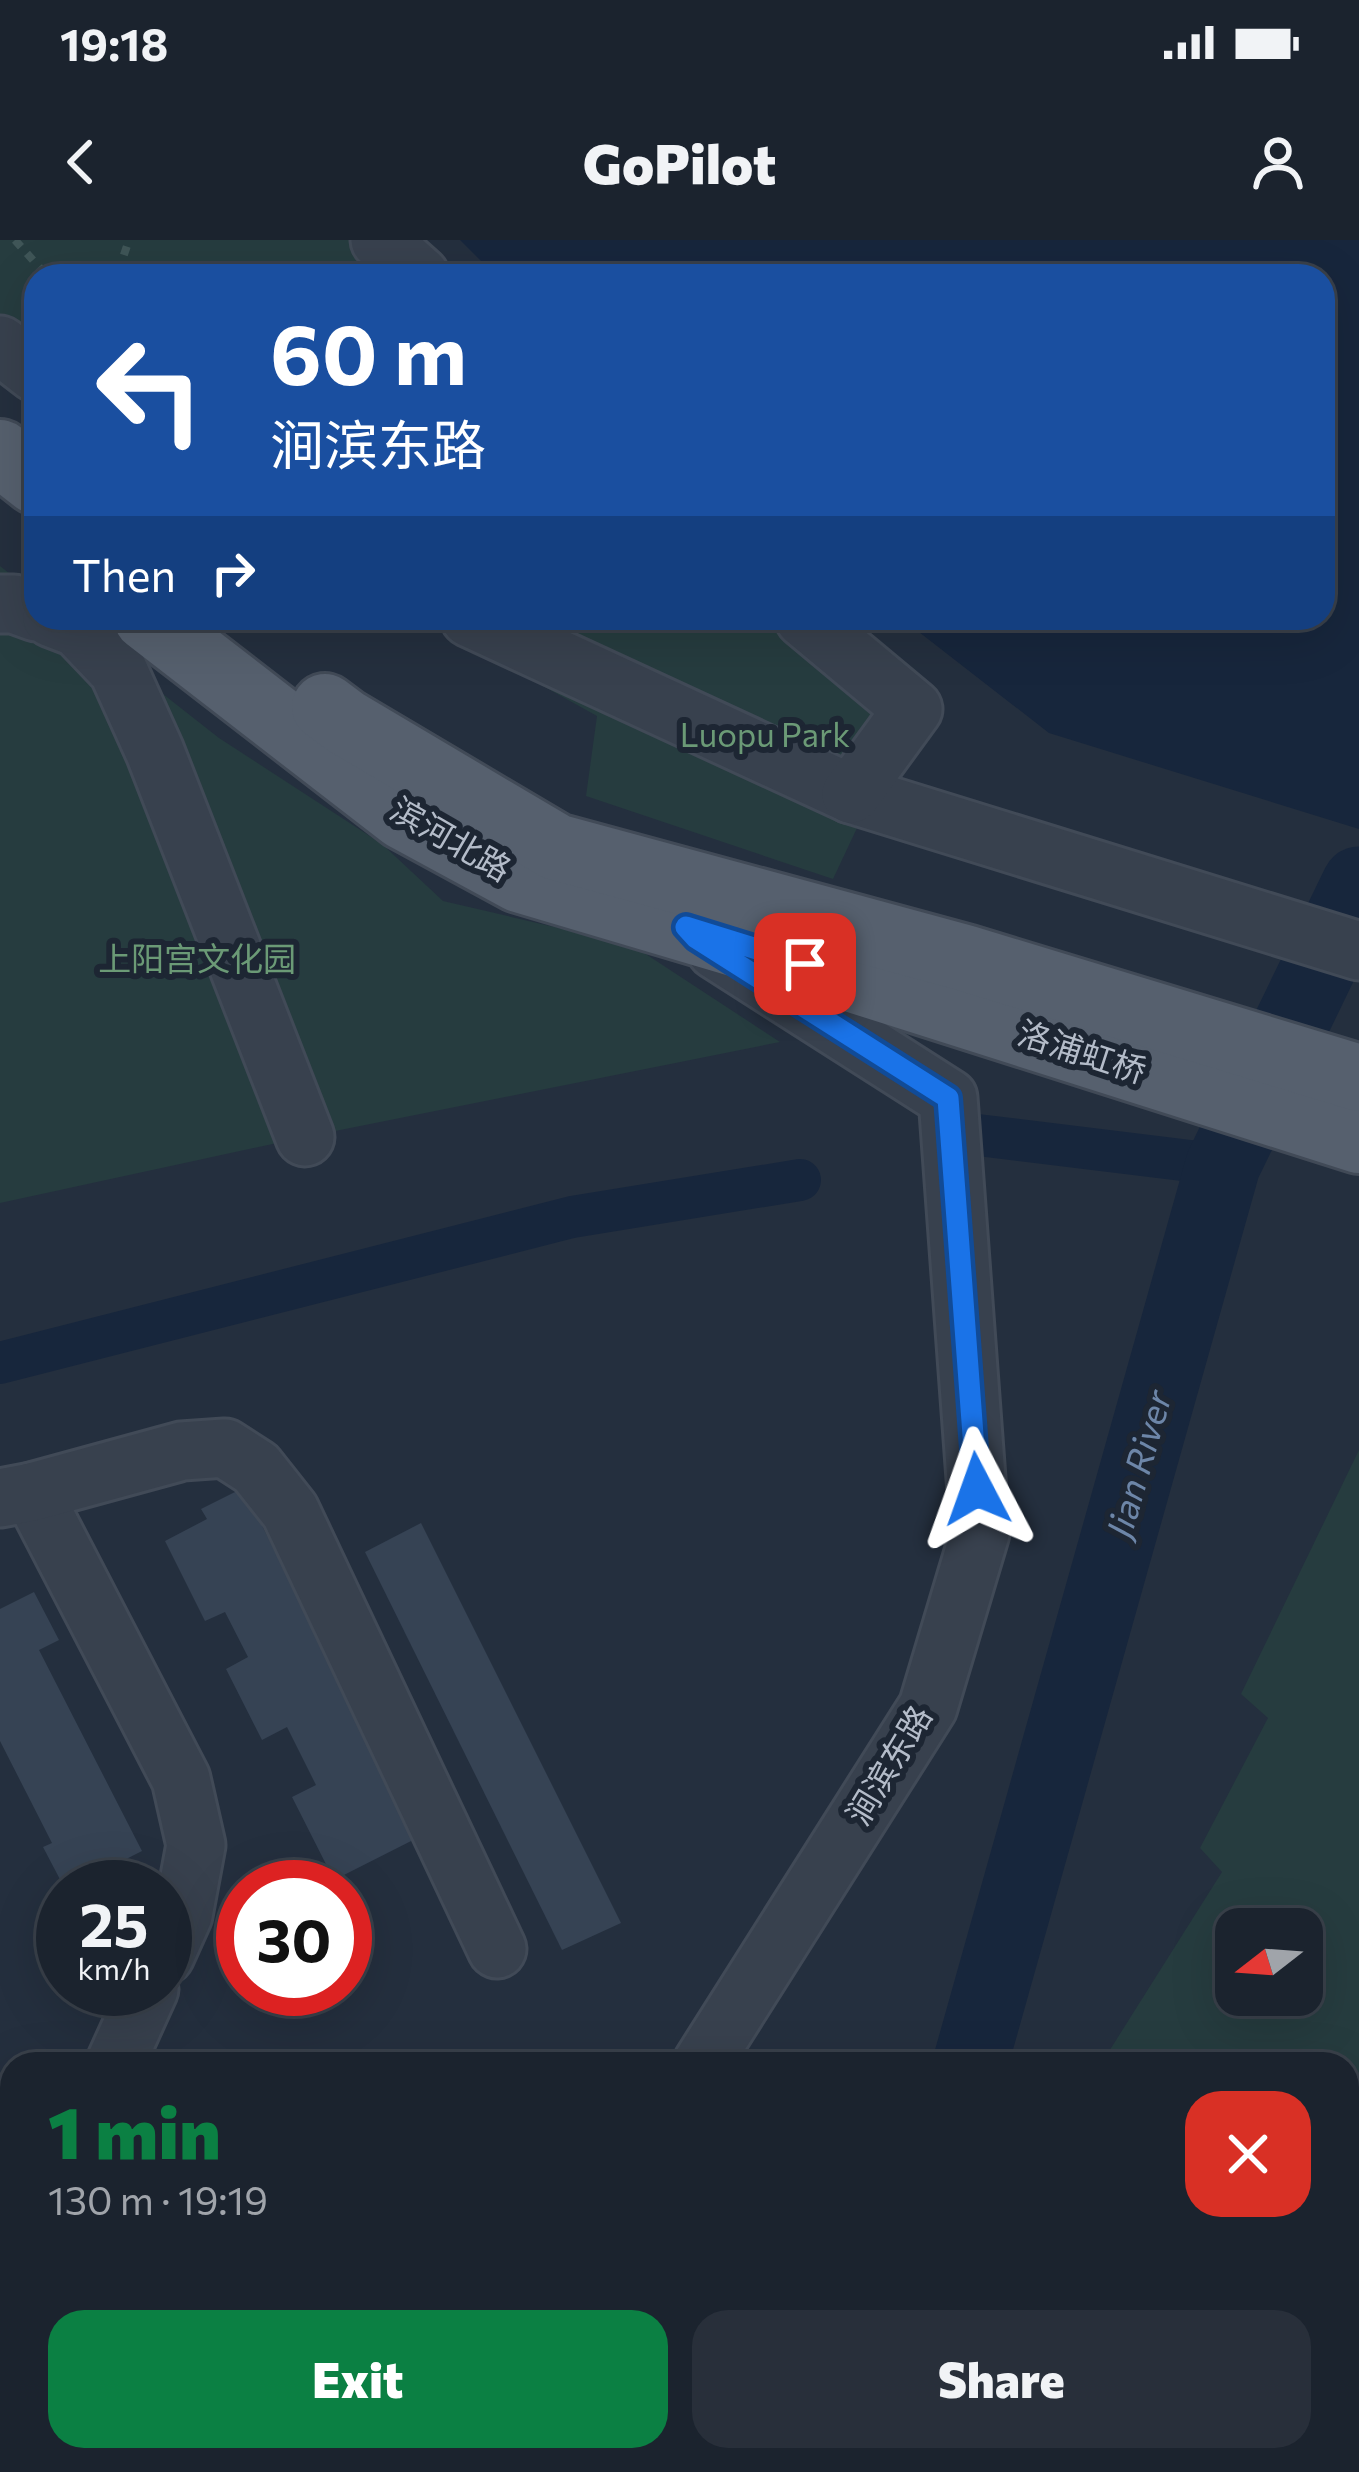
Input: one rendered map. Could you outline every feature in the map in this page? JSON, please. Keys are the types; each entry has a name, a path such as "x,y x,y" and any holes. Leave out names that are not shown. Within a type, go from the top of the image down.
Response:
{"main road":[{"path":"0,453 24,472"},
{"path":"0,504 24,523"},
{"name":"滨河北路","path":"163,630 403,816 519,879 686,927 808,939"},
{"name":"滨河北路","path":"227,630 345,722 556,848 808,939"},
{"name":"洛浦虹桥","path":"808,939 965,958 1359,1078"},
{"name":"洛浦虹桥","path":"808,939 1359,1140"}],"street":[{"path":"380,240 406,264"},
{"path":"0,345 24,364"},
{"path":"80,630 118,670 155,752 304,1137"},
{"path":"496,630 851,794 1359,951"},
{"path":"818,630 913,709 851,794"},
{"name":"涧滨东路","path":"686,927 696,938 948,1098 980,1533 928,1707 710,2052"},
{"path":"192,1867 196,1845 181,1779 16,1495 182,1451 225,1448 256,1468 290,1511 497,1949"},
{"path":"120,2052 137,2016"}],"path":[{"path":"15,240 36,264"}],"green space":[{"path":"0,240 380,240 407,264 24,264 24,364 0,345"},
{"name":"上阳宫文化园","path":"0,566 24,585 24,630 81,630 219,738 382,844 443,901 632,945 780,1042 305,1137 0,1203"},
{"name":"Luopu Park","path":"443,630 818,630 913,709 833,879 586,796 597,716"},
{"path":"1359,1450 1359,2052 1109,2052 1222,1872 1200,1848 1268,1718 1241,1694"}],"water":[{"path":"460,240 1359,240 1359,829 1049,733 916,630 1335,630 1335,264 484,264"}],"building":[{"path":"243,1488 419,1837 372,1861 324,1860 292,1797 316,1785 287,1727 262,1740 226,1669 248,1657 225,1612 205,1621 165,1541 207,1519 201,1509"},
{"path":"421,1523 621,1923 562,1950 365,1552"},
{"path":"34,1592 59,1640 39,1650 142,1851 124,1860 50,1860 43,1847 52,1843 0,1741 0,1609"}],"waterway":[{"name":"Jian River","path":"973,2052 1223,1165 1359,884"},
{"path":"978,1135 1223,1165"},
{"path":"0,1363 572,1217 800,1180"}],"route":[{"path":"805,964 686,927 696,938 948,1098 977,1489"}]}
